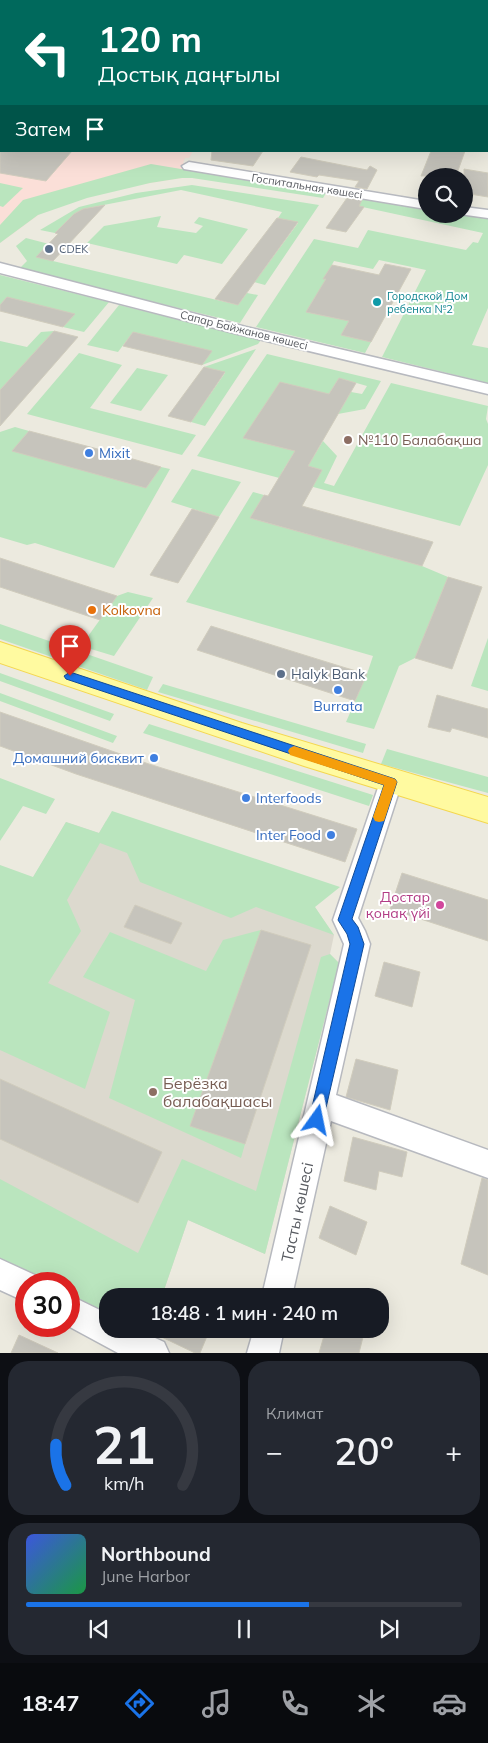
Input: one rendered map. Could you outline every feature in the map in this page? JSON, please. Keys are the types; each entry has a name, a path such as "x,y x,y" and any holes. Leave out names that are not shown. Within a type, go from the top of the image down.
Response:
{"main road":[{"path":"0,652 149,704 391,782 488,810"}],"street":[{"name":"Госпитальная көшесі","path":"189,166 418,204"},
{"path":"473,212 488,214"},
{"name":"Сапар Байжанов көшесі","path":"0,268 253,333 488,389"},
{"name":"Тасты көшесі","path":"279,1288 357,944 353,931 345,920 391,782"},
{"path":"320,1103 488,1164"},
{"path":"0,1274 15,1282"},
{"path":"80,1316 153,1353"},
{"path":"263,1353 267,1338"}],"shaded area":[{"path":"0,152 192,152 189,158 185,158 183,163 190,164 182,178 100,191 55,203 0,243"},
{"name":"Берёзка балабақшасы","path":"106,821 305,893 334,935 330,954 339,963 265,1254 188,1220 165,1288 99,1288 99,1296 80,1296 80,1272 24,1272 0,1259 0,933 66,822 99,833"}],"green space":[{"path":"151,164 326,193 323,198 182,178 150,183 87,198 38,215 0,243 0,225 23,200"},
{"path":"0,183 23,188 3,207 0,206"},
{"path":"192,185 319,205 265,285 233,276 259,276 298,223 278,218 282,212 181,190 83,209 74,214 55,233 40,230 79,207 136,193"},
{"path":"347,197 418,208 418,219 344,203"},
{"path":"161,216 157,227 196,233 203,226 194,223 199,217 248,229 222,264 184,255 177,264 87,243 104,226"},
{"path":"473,217 488,219 488,308 472,345 488,348 488,383 382,357 426,270 379,260 373,269 334,261 324,279 369,288 358,306 315,297 306,312 349,321 341,335 371,342 365,353 256,327 314,239 358,248 368,230 466,250 473,242 478,243 483,233 437,223 473,223"},
{"path":"26,238 49,244 36,257 238,305 247,293 258,295 240,323 19,269 27,261 16,246"},
{"path":"0,275 109,302 84,332 63,327 74,315 7,297 0,305"},
{"path":"119,305 261,340 258,344 202,365 133,332 118,352 87,345"},
{"path":"54,331 0,390 0,341 27,347 41,332"},
{"path":"256,349 205,426 191,422 225,373 204,367"},
{"path":"79,353 122,365 90,408 196,435 182,455 27,414"},
{"name":"№110 Балабақша","path":"267,354 381,381 365,409 338,414 351,392 362,394 367,386 339,378 329,394 244,438 295,451 282,472 315,481 322,470 308,466 323,441 337,456 324,483 334,486 391,383 488,406 486,419 488,424 488,465 460,526 197,456"},
{"path":"137,368 168,375 141,411 110,403"},
{"path":"15,427 29,431 13,450 146,488 161,467 170,469 114,568 35,543 27,545 0,537 0,432"},
{"path":"192,469 241,482 219,517 171,502"},
{"path":"253,492 264,495 250,518 422,566 448,577 415,658 399,666 374,729 346,722 373,656 186,602"},
{"path":"128,592 153,598 114,656 81,646 117,596"},
{"path":"0,624 153,677 147,690 0,639"},
{"path":"488,638 488,691 471,686"},
{"path":"0,673 114,714 110,721 0,681"},
{"path":"163,684 366,744 363,753 158,692"},
{"path":"0,693 117,736 113,743 0,701"},
{"path":"149,724 373,795 369,806 143,733"},
{"path":"387,749 488,777 488,793 381,764"},
{"path":"0,778 55,799 46,814 23,806 0,841"},
{"path":"112,811 340,887 315,907 334,935 256,907 231,918 140,882 127,853 100,843 67,900 81,931 48,983 110,1012 85,1089 0,1050 0,865 33,877 66,822 99,833"},
{"path":"261,930 245,1144 241,1158 109,1098 135,1000 83,977 110,932 206,971 223,940"},
{"path":"330,954 339,963 265,1254 188,1220 165,1288 99,1288 99,1313 80,1302 80,1272 24,1272 0,1259 0,1179 138,1253 182,1159 256,1191 321,957"}],"building":[{"path":"0,152 71,152 46,181 0,173"},
{"path":"212,152 262,152 253,166 211,160"},
{"path":"431,152 465,152 459,168 424,168"},
{"path":"301,157 367,170 370,166 377,170 367,189 355,187 359,181 290,172"},
{"path":"473,170 488,173 488,197 473,194"},
{"path":"347,198 362,200 359,206 364,207 346,232 326,228"},
{"path":"105,205 53,261 36,257 58,234 55,233 74,214 83,209"},
{"path":"277,218 298,222 238,305 215,299"},
{"name":"Городской Дом ребенка №2","path":"385,264 411,269 371,342 341,335 349,321 306,312 326,279 323,279 332,265 379,275"},
{"path":"7,297 75,314 63,327 0,311 0,305"},
{"path":"54,331 78,337 0,426 0,390"},
{"path":"133,332 212,351 202,365 123,346"},
{"path":"204,367 225,372 191,422 168,416"},
{"path":"339,378 356,383 308,466 322,470 302,506 433,542 422,566 250,518 264,495 268,496 295,451 243,438 280,382 329,394"},
{"path":"29,431 161,467 146,488 12,451"},
{"path":"192,509 219,517 178,583 150,575"},
{"path":"0,558 117,596 100,620 0,587"},
{"path":"448,577 482,587 452,669 415,658"},
{"path":"211,626 367,674 355,701 197,650"},
{"path":"437,695 488,709 488,738 452,728 450,732 428,727"},
{"path":"0,712 149,764 357,829 345,862 76,774 0,746"},
{"name":"Достар қонақ үйі","path":"402,873 488,900 488,941 390,909"},
{"path":"135,905 182,923 171,944 124,927"},
{"path":"261,930 311,945 245,1144 190,1126"},
{"path":"384,962 420,972 412,1007 375,996"},
{"path":"356,1059 398,1070 390,1110 346,1097"},
{"path":"0,1079 162,1152 138,1203 0,1139"},
{"path":"353,1137 407,1152 402,1177 379,1171 376,1190 344,1181"},
{"path":"482,1178 488,1180 488,1275 461,1264"},
{"path":"330,1206 367,1222 356,1255 319,1238"},
{"path":"18,1337 23,1337 58,1353 11,1353"},
{"path":"164,1338 206,1338 200,1353 195,1353"},
{"path":"323,1338 363,1338 359,1353 319,1353"}],"slow traffic":[{"path":"294,751 391,782 379,817"}],"place":[{"name":"CDEK","path":"49,249"},
{"name":"Городской Дом ребенка №2","path":"377,302"},
{"name":"№110 Балабақша","path":"348,440"},
{"name":"Mixit","path":"89,453"},
{"name":"Kolkovna","path":"92,610"},
{"name":"Halyk Bank","path":"281,674"},
{"name":"Burrata","path":"338,690"},
{"name":"Домашний бисквит","path":"154,758"},
{"name":"Interfoods","path":"246,798"},
{"name":"Inter Food","path":"331,835"},
{"name":"Достар қонақ үйі","path":"440,905"},
{"name":"Берёзка балабақшасы","path":"153,1092"}],"route":[{"path":"70,676 149,704 391,782 345,920 353,931 357,944 317,1120"}]}
